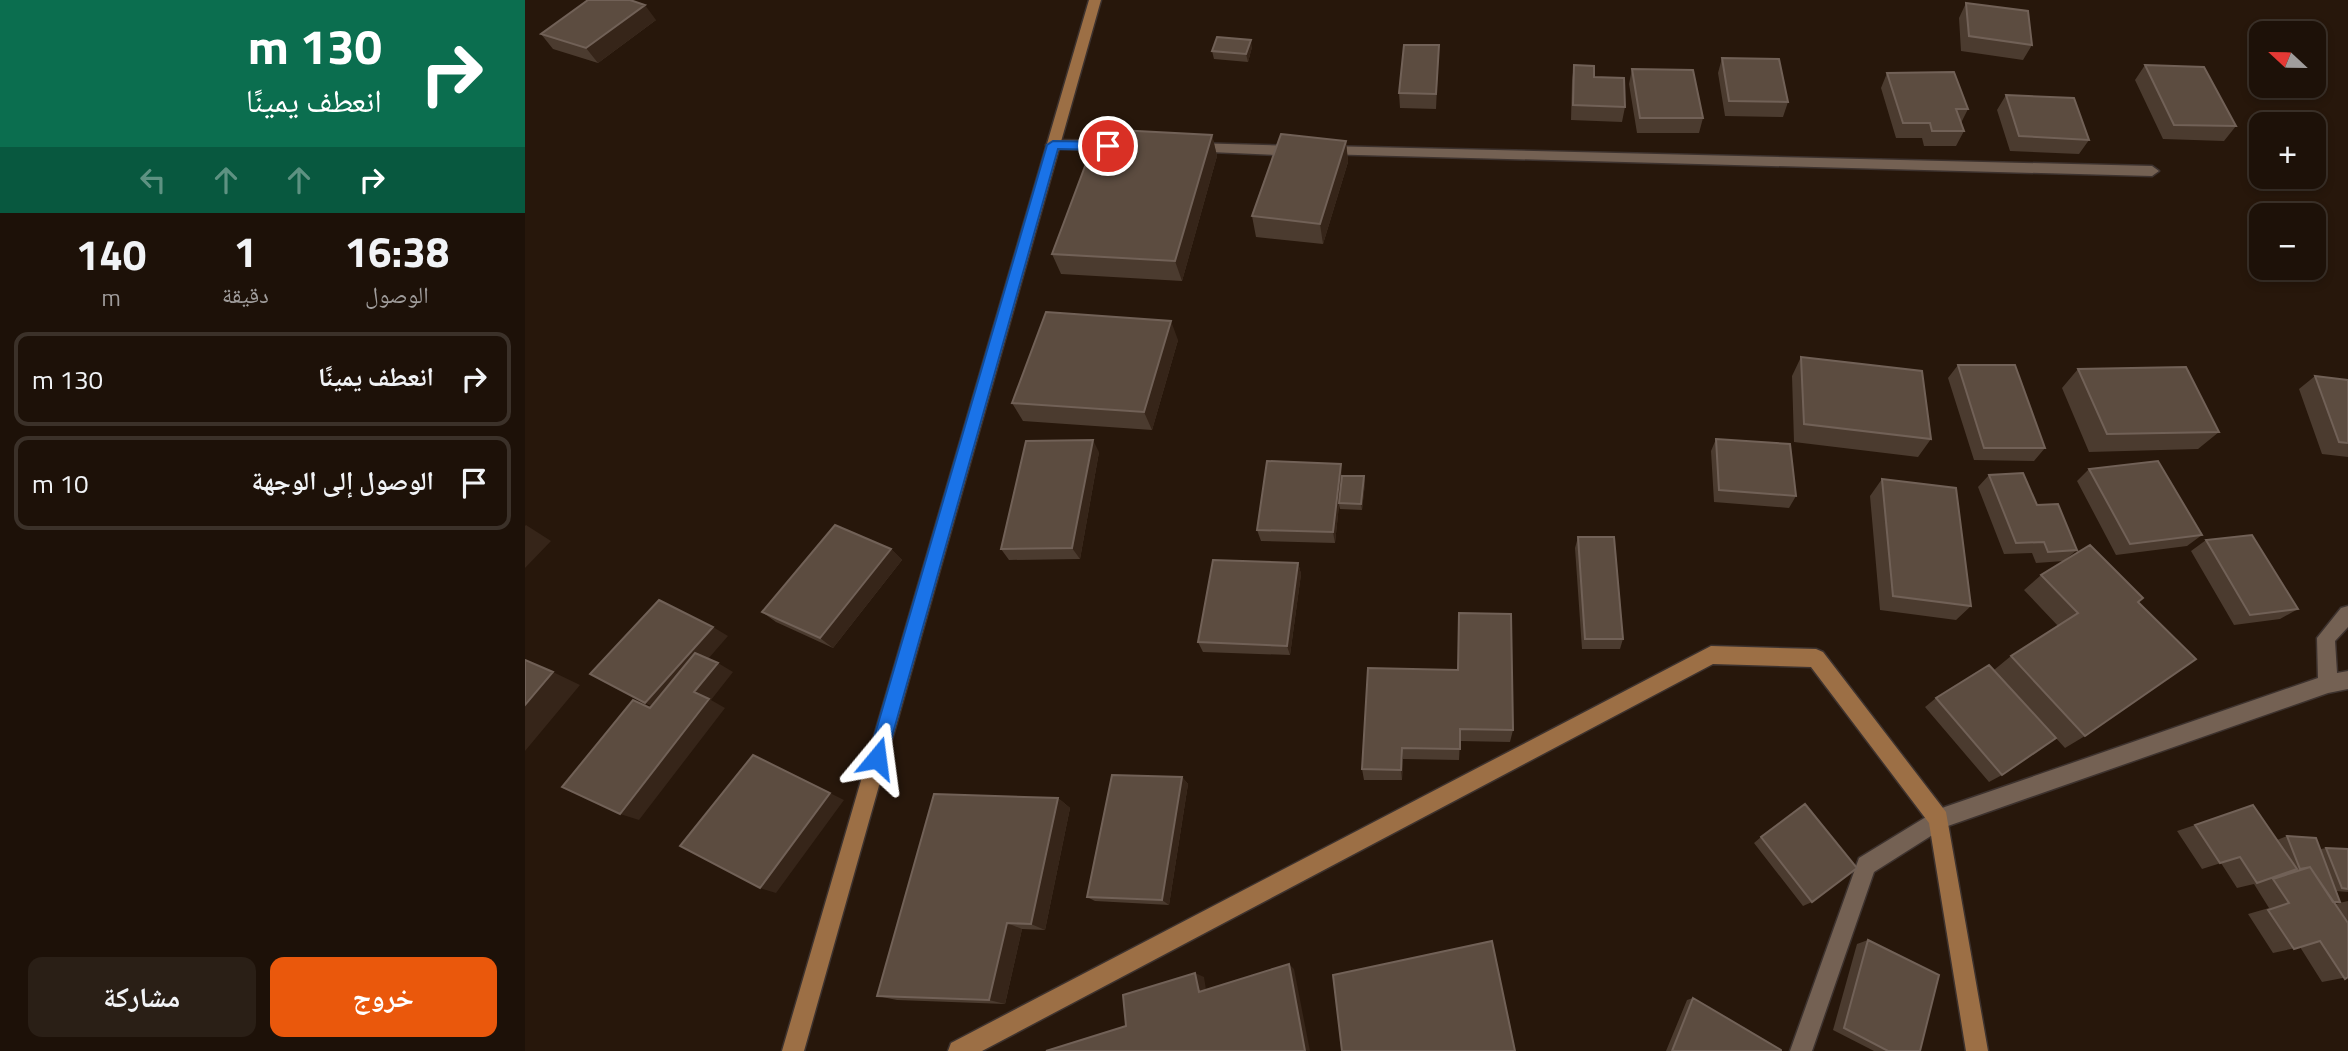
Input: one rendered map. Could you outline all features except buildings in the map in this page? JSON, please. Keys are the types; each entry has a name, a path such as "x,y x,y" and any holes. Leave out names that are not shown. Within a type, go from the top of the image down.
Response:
{"main road":[{"path":"793,1051 1095,0"},
{"path":"959,1051 1711,655 1816,658 1939,819 1976,1051"}],"street":[{"path":"1053,145 1137,147"},
{"path":"1178,148 2152,171"},
{"path":"1801,1051 1866,865 1939,819 2338,682 2326,638 2348,614"}],"route":[{"path":"877,758 1053,145 1108,146"}]}
